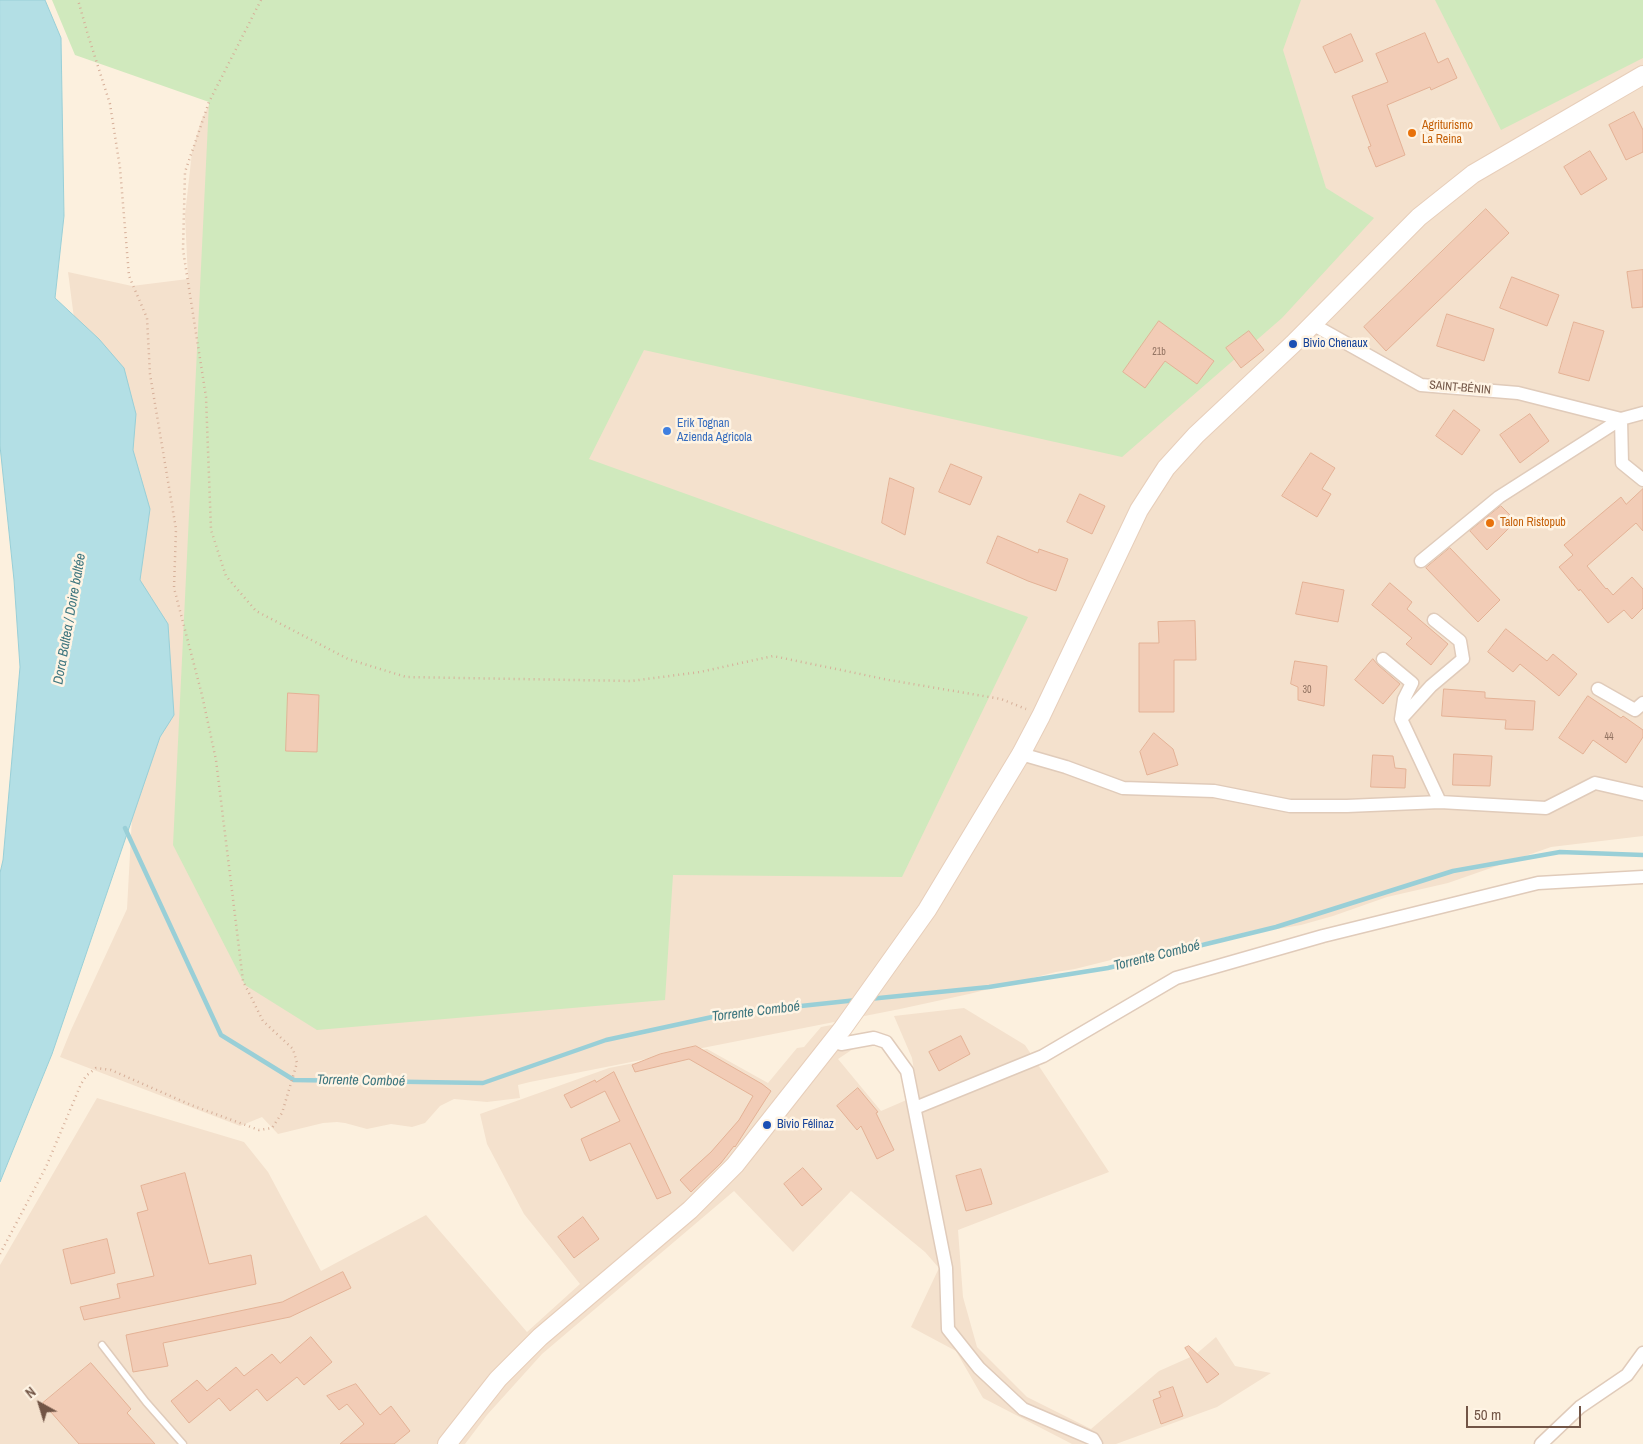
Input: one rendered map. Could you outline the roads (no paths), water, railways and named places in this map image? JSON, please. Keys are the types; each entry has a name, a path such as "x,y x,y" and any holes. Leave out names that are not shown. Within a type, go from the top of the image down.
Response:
{"main road":[{"path":"447,1444 498,1378 540,1337 690,1210 735,1165 838,1034 927,910 1021,754 1139,510 1166,468 1196,435 1293,344 1420,217 1474,174 1643,75"}],"street":[{"name":"SAINT-BÉNIN","path":"1312,324 1421,385 1518,393 1621,419"},
{"name":"SAINT-BÉNIN","path":"1420,561 1499,497 1621,419 1643,413"},
{"path":"1621,419 1622,462 1643,480"},
{"path":"1401,719 1431,686 1463,659 1460,641 1434,620"},
{"path":"1383,659 1412,683 1404,699 1401,719 1440,802"},
{"path":"1598,689 1635,710 1643,704"},
{"path":"1021,754 1066,767 1123,788 1214,791 1290,806 1347,806 1440,802 1546,808 1595,783 1643,794"},
{"path":"915,1108 1043,1056 1176,978 1323,936 1538,883 1643,877"},
{"path":"838,1034 841,1044 874,1038 886,1042 907,1071 946,1268 948,1330 980,1368 1022,1409 1092,1439 1096,1444"},
{"path":"1542,1444 1580,1407 1627,1375 1643,1353"}],"lane":[{"path":"102,1345 146,1402 183,1444"}],"water":[{"name":"Dora Baltea / Doire baltée","path":"0,0 45,0 61,38 64,216 55,298 99,339 124,368 136,414 133,450 150,509 140,580 168,624 174,715 160,737 52,1054 0,1182 0,873 3,860 20,667 14,580 0,446"}],"waterway":[{"name":"Torrente Comboé","path":"125,828 221,1035 294,1080 483,1083 606,1040 726,1014 857,1000"},
{"name":"Torrente Comboé","path":"869,999 989,987 1108,968 1276,927 1453,871 1560,852 1643,855"}],"place":[{"name":"Agriturismo La Reina","path":"1412,133"},
{"name":"Bivio Chenaux","path":"1293,344"},
{"name":"Erik Tognan Azienda Agricola","path":"667,431"},
{"name":"Talon Ristopub","path":"1490,523"},
{"name":"Bivio Félinaz","path":"767,1125"}]}
